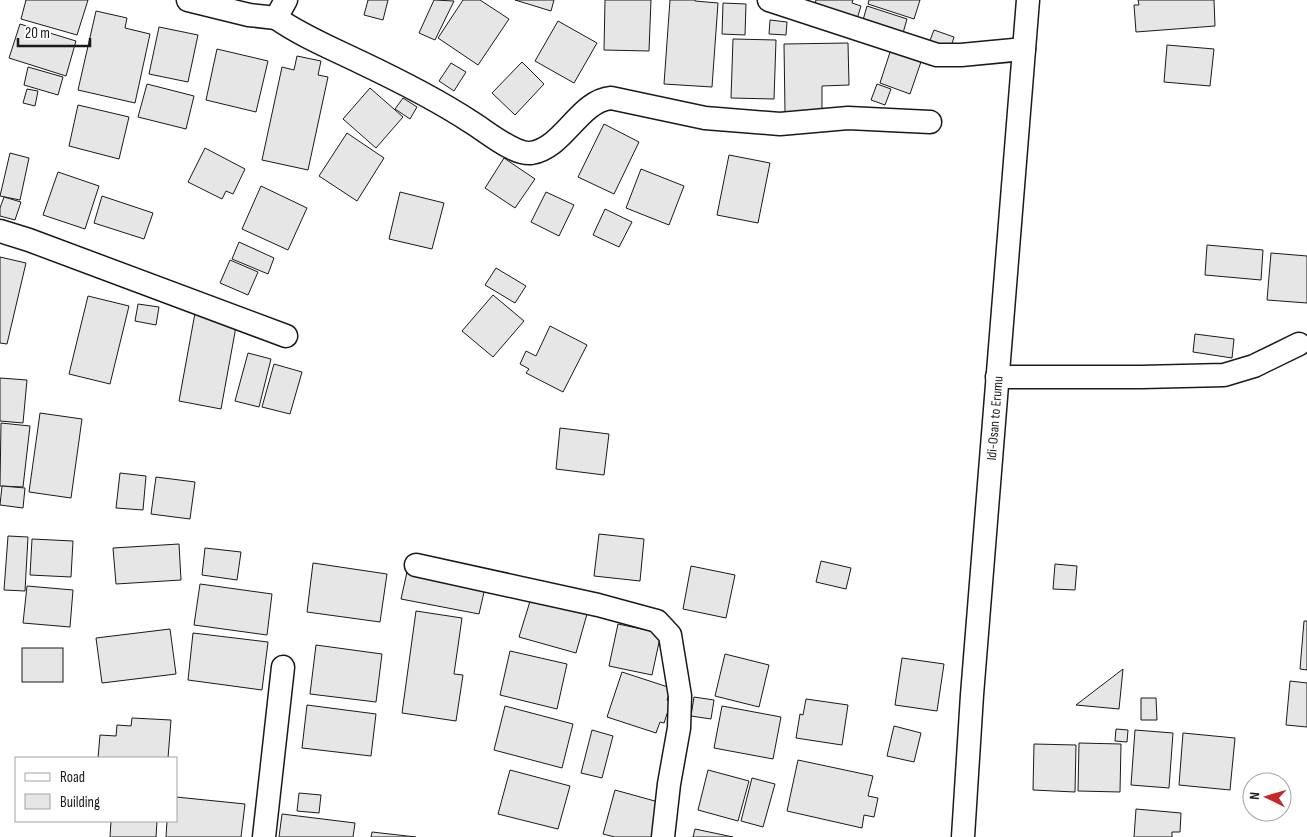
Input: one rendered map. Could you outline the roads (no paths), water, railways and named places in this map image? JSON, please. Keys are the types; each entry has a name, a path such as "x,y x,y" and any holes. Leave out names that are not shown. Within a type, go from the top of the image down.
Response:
{"street":[{"path":"188,0 249,14 281,9 303,35 413,88 460,114 518,152 530,153 546,148 592,106 602,99 611,98 705,118 780,124 848,118 930,122"},
{"path":"769,0 937,55 961,55 1024,49"},
{"name":"Idi-Osan to Erumu","path":"963,837 969,734 1028,0"},
{"path":"0,231 29,240 286,336"},
{"path":"997,378 1224,375 1254,366 1299,344"},
{"path":"416,565 598,605 656,621 670,635 680,696 679,728 669,784 663,837"},
{"path":"264,837 283,667"}]}
